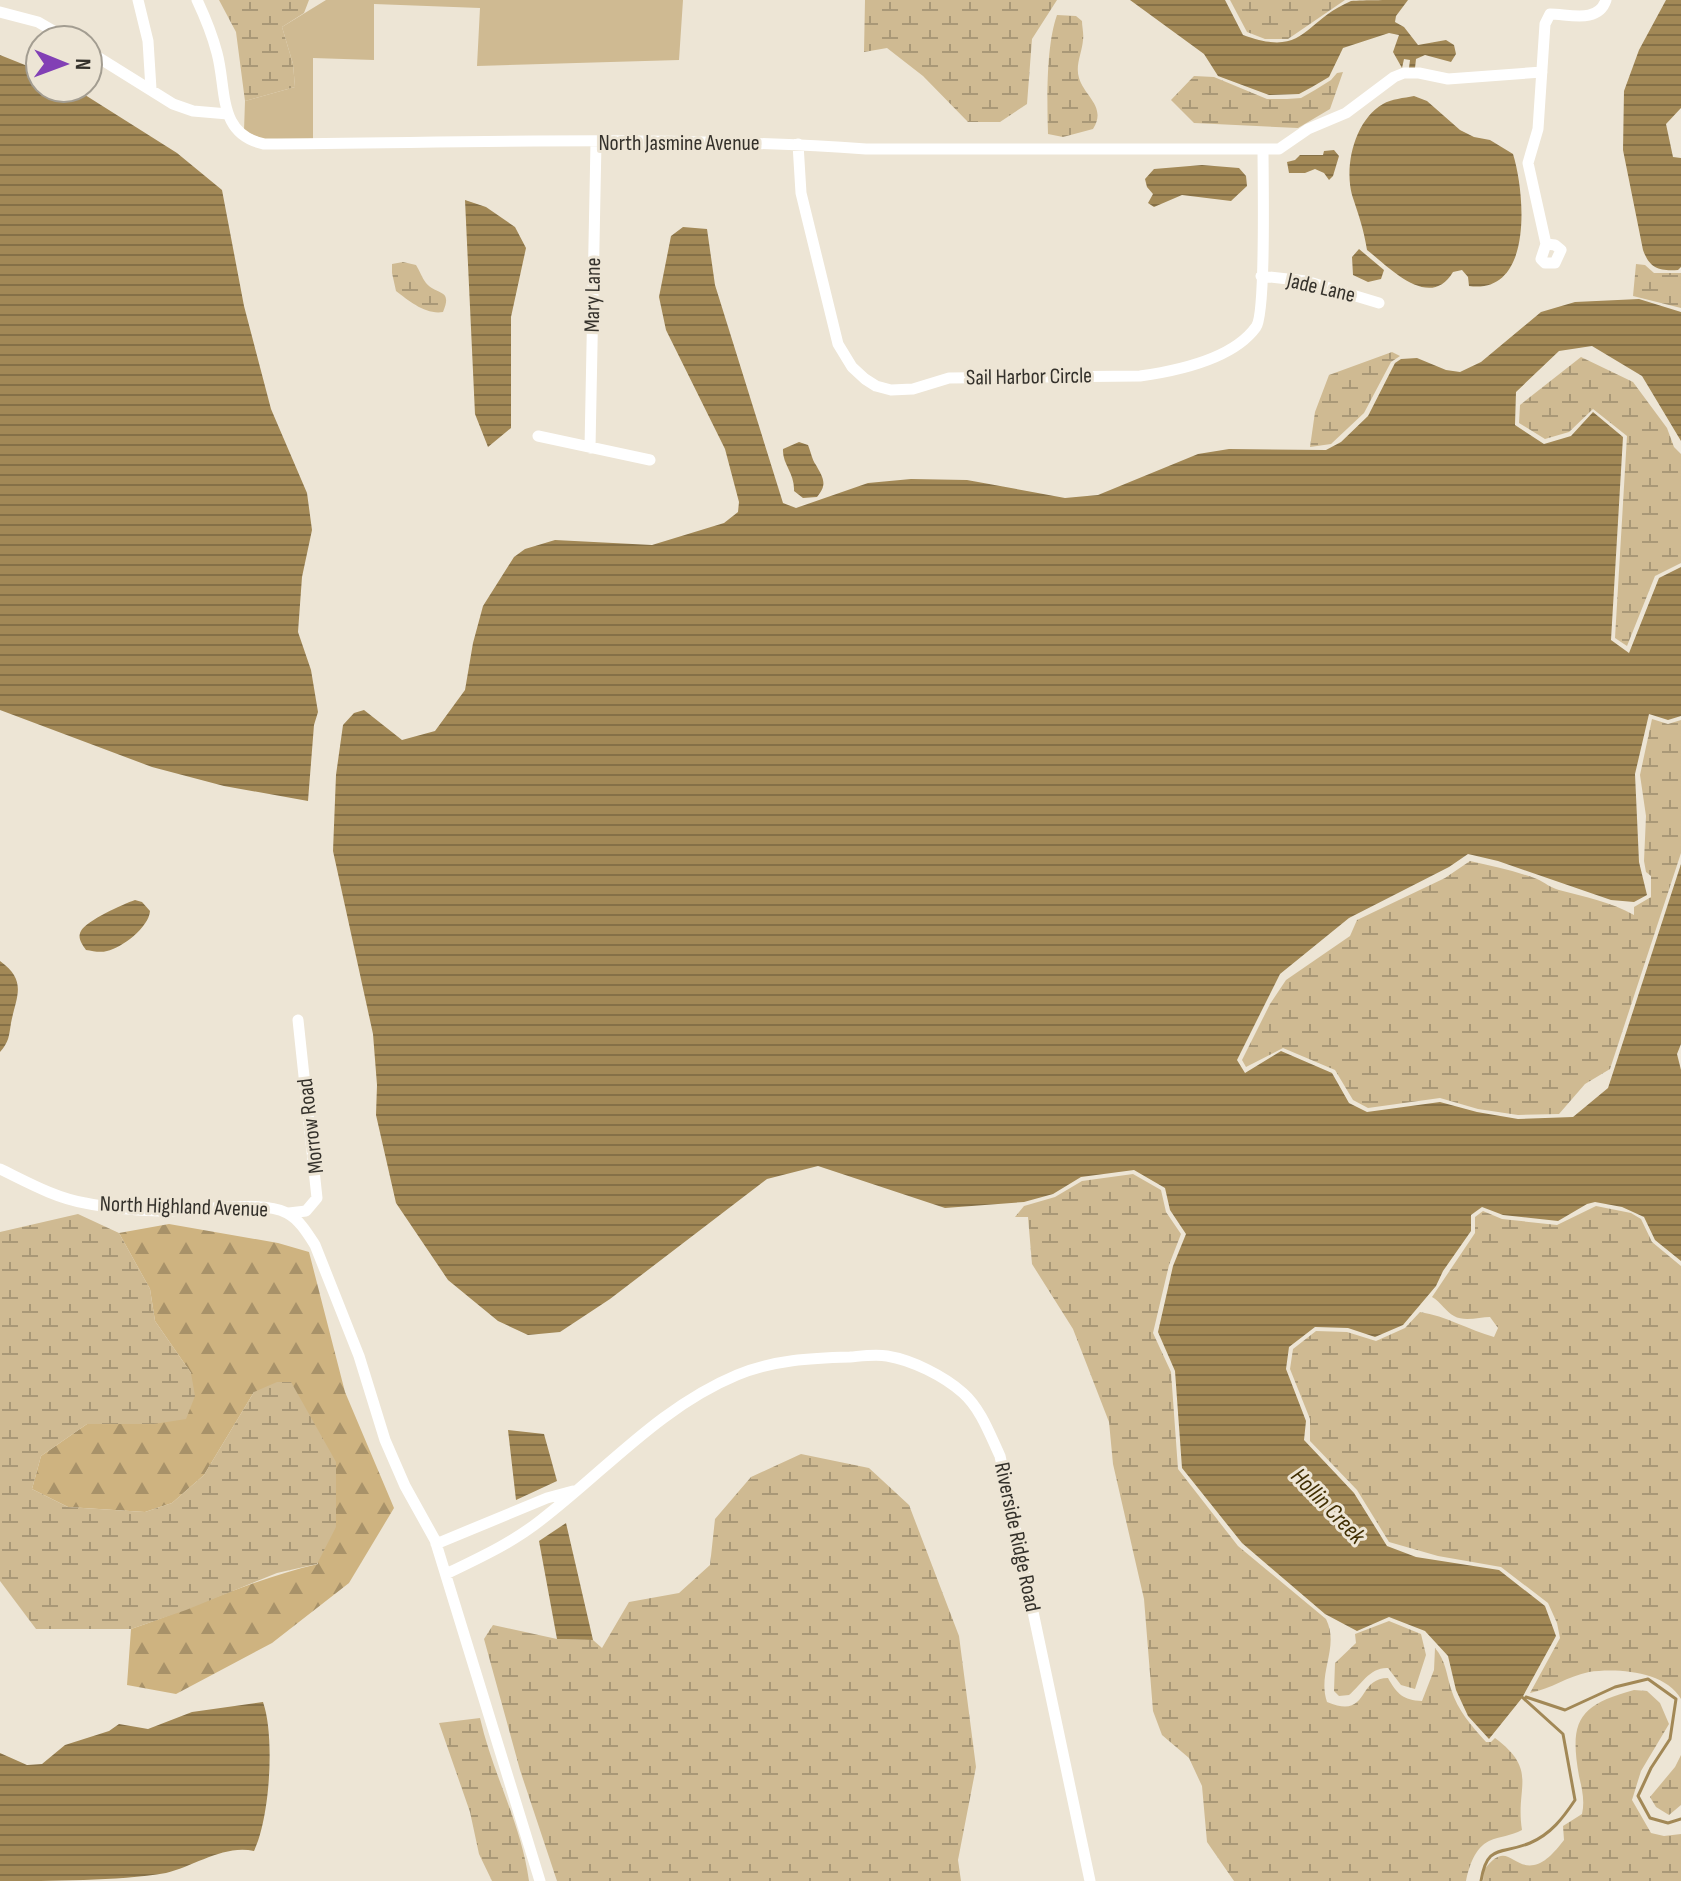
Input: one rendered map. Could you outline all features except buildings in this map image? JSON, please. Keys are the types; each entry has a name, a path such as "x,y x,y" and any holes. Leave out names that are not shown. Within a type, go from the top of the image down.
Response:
{"street":[{"path":"138,0 149,51 151,89"},
{"path":"104,61 185,109 228,114 218,54 197,0"},
{"path":"1546,244 1528,163 1538,129 1545,24 1550,14 1591,15 1603,9 1606,0"},
{"path":"0,12 41,24"},
{"path":"1263,150 1285,147 1308,129 1346,113 1404,73 1448,79 1542,72"},
{"name":"North Jasmine Avenue","path":"228,114 235,129 249,141 264,144 596,142 798,144 866,149 1263,150"},
{"name":"Mary Lane","path":"590,448 596,142"},
{"name":"Sail Harbor Circle","path":"798,144 803,202 838,344 852,367 876,386 891,390 913,389 949,378 1140,376 1188,367 1240,342 1258,326 1263,300 1263,150"},
{"name":"Jade Lane","path":"1261,276 1306,281 1379,303"},
{"path":"538,436 650,460"},
{"name":"Morrow Road","path":"289,1213 306,1211 317,1198 298,1020"},
{"name":"North Highland Avenue","path":"0,1169 83,1203 160,1211 251,1208 289,1213 305,1229 315,1245 359,1356 385,1440 436,1544 540,1881"},
{"name":"Riverside Ridge Road","path":"446,1574 502,1547 540,1522 645,1432 688,1401 737,1375 792,1359 888,1356 931,1371 964,1394 983,1419 1000,1456 1090,1881"},
{"name":"Riverside Ridge Road","path":"436,1544 547,1498 577,1490"}],"green space":[{"path":"219,0 309,0 304,13 282,27 293,64 295,87 245,101 236,32"},
{"path":"326,0 683,0 679,60 477,66 480,8 374,4 374,60 313,58 313,139 263,139 244,131 245,101 295,87 293,64 282,27"},
{"path":"865,0 1057,0 1032,39 1027,104 1000,122 968,122 923,76 887,48 864,52"},
{"path":"1230,0 1345,0 1288,39 1265,39 1247,32"},
{"path":"1057,15 1076,16 1082,21 1078,73 1098,114 1093,129 1063,137 1048,134 1049,57"},
{"path":"1343,72 1330,109 1298,128 1194,123 1171,100 1194,76 1214,77 1267,99 1287,99 1301,98"},
{"path":"403,262 416,265 426,283 445,296 443,312 424,309 396,291 392,264"},
{"path":"1636,264 1645,265 1654,273 1681,273 1681,308 1633,296"},
{"path":"1392,352 1400,356 1391,362 1364,413 1331,444 1310,447 1315,412 1329,375"},
{"path":"1581,357 1633,382 1667,428 1674,447 1681,454 1681,563 1655,576 1627,646 1615,638 1627,436 1593,409 1569,432 1545,439 1519,423 1520,405"},
{"path":"1652,719 1668,724 1681,720 1681,853 1610,1069 1585,1084 1559,1114 1518,1115 1478,1109 1440,1098 1368,1108 1353,1100 1335,1070 1283,1048 1246,1067 1242,1060 1270,1004 1286,980 1350,936 1357,920 1445,878 1470,861 1529,876 1556,889 1607,903 1634,915 1634,907 1651,897 1651,876 1646,872 1644,861 1646,816 1640,775"},
{"path":"1133,1174 1161,1190 1166,1212 1181,1234 1169,1265 1153,1333 1171,1372 1178,1469 1238,1546 1326,1619 1331,1640 1325,1681 1327,1702 1350,1706 1371,1684 1388,1678 1401,1695 1422,1701 1434,1670 1435,1648 1444,1662 1457,1704 1466,1717 1486,1742 1495,1738 1517,1760 1522,1780 1522,1830 1484,1844 1473,1858 1466,1881 1234,1881 1207,1842 1202,1786 1189,1758 1162,1735 1153,1711 1144,1599 1113,1464 1109,1422 1073,1329 1032,1264 1028,1217 1015,1217 1024,1206 1055,1197 1082,1181"},
{"path":"1596,1206 1631,1213 1641,1219 1652,1242 1681,1266 1681,1699 1664,1682 1626,1671 1589,1672 1530,1693 1560,1638 1548,1603 1501,1567 1438,1556 1389,1542 1357,1490 1310,1441 1310,1419 1290,1369 1293,1349 1316,1331 1347,1332 1376,1341 1405,1328 1420,1312 1494,1337 1498,1328 1490,1317 1458,1318 1432,1297 1475,1233 1475,1217 1483,1211 1502,1219 1557,1225"},
{"path":"78,1214 119,1233 150,1289 155,1321 191,1373 195,1396 186,1419 154,1424 87,1424 41,1456 32,1489 68,1507 145,1512 172,1503 204,1475 254,1392 277,1382 291,1382 336,1462 336,1527 317,1564 277,1573 131,1629 36,1629 0,1581 0,1232"},
{"path":"169,1224 278,1243 309,1252 345,1392 394,1508 349,1583 272,1643 176,1694 127,1685 131,1629 247,1586 318,1564 254,1392 204,1475 172,1503 145,1512 68,1507 32,1489 41,1456 87,1424 154,1424 191,1373 155,1321 150,1289 119,1233"},
{"path":"801,1454 869,1468 909,1505 959,1636 976,1767 958,1860 961,1881 557,1881 520,1770 484,1639 493,1625 557,1639 593,1640 602,1648 629,1602 679,1593 710,1565 715,1519 751,1477"},
{"path":"1389,1621 1421,1634 1426,1655 1415,1689 1401,1685 1388,1668 1382,1668 1371,1673 1349,1695 1339,1696 1334,1691 1335,1663 1356,1643 1355,1634"},
{"path":"1634,1690 1647,1691 1660,1703 1669,1724 1641,1771 1632,1800 1651,1833 1664,1836 1681,1834 1681,1881 1483,1881 1484,1870 1498,1857 1534,1865 1547,1859 1561,1844 1564,1840 1563,1826 1582,1814 1583,1809 1576,1757 1578,1728 1582,1718 1601,1702"},
{"path":"480,1718 520,1839 529,1881 492,1881 479,1854 470,1812 439,1723"},
{"path":"1681,1755 1681,1805 1669,1815 1656,1807 1650,1797"}],"water":[{"path":"1130,0 1225,0 1243,35 1280,42 1292,40 1351,1 1408,0 1395,22 1404,27 1418,45 1446,40 1454,45 1456,54 1451,62 1425,55 1416,59 1415,68 1409,68 1410,60 1404,59 1402,68 1393,52 1399,35 1389,33 1343,48 1329,77 1299,94 1269,95 1218,76 1204,54"},
{"path":"1666,0 1681,0 1681,108 1666,124 1673,157 1681,158 1681,267 1678,270 1656,268 1643,250 1623,150 1624,91 1639,50"},
{"path":"0,55 24,65 24,104 99,104 177,153 222,190 244,306 271,409 307,493 312,530 302,577 298,632 311,670 318,712 314,725 308,801 224,786 152,767 0,710"},
{"path":"1414,96 1427,101 1460,130 1490,140 1513,154 1520,192 1520,238 1515,258 1505,275 1490,285 1469,286 1468,277 1462,270 1453,272 1444,283 1433,288 1422,287 1398,275 1367,250 1350,183 1354,144 1373,111 1390,101"},
{"path":"1334,150 1339,156 1329,180 1324,173 1315,169 1305,173 1289,173 1287,162 1300,155 1323,155 1324,151"},
{"path":"1202,165 1239,168 1246,176 1247,186 1231,201 1182,195 1154,207 1148,203 1153,194 1145,179 1154,169"},
{"path":"465,200 486,207 515,227 526,248 511,317 511,428 488,447 475,414"},
{"path":"683,227 707,229 715,285 783,503 796,508 868,483 911,479 967,480 1065,498 1098,495 1198,454 1229,449 1326,450 1341,442 1368,416 1395,363 1401,359 1417,358 1446,370 1460,372 1481,362 1541,312 1575,302 1639,299 1681,312 1681,441 1642,376 1592,346 1559,351 1516,392 1515,425 1544,444 1571,436 1593,412 1623,437 1611,640 1629,653 1659,578 1681,567 1681,716 1668,720 1649,714 1635,774 1639,862 1647,895 1634,902 1611,900 1498,861 1468,854 1449,867 1349,918 1280,974 1237,1060 1245,1073 1281,1051 1332,1073 1349,1103 1367,1112 1440,1102 1518,1119 1573,1117 1608,1088 1681,864 1681,1044 1677,1054 1681,1070 1681,1261 1655,1240 1644,1217 1622,1207 1595,1202 1558,1221 1503,1215 1482,1207 1471,1215 1471,1231 1436,1286 1403,1325 1375,1337 1348,1328 1315,1327 1289,1347 1286,1369 1306,1421 1304,1440 1354,1493 1387,1546 1416,1557 1499,1570 1545,1606 1556,1636 1522,1698 1489,1739 1468,1716 1456,1690 1448,1656 1425,1631 1389,1617 1357,1631 1325,1614 1242,1543 1182,1468 1175,1371 1158,1332 1173,1266 1186,1234 1170,1210 1165,1188 1134,1170 1081,1177 1053,1194 1024,1202 945,1208 818,1166 767,1179 610,1299 560,1332 528,1335 498,1321 448,1280 396,1203 376,1115 373,1034 333,851 336,775 343,725 354,713 364,710 402,740 435,731 465,690 483,606 514,557 525,549 555,540 652,545 724,523 738,512 739,502 725,449 666,330 659,297 671,236"},
{"path":"1359,249 1384,270 1381,279 1368,282 1353,275 1352,257"},
{"path":"799,442 808,445 822,477 823,485 817,497 803,498 794,491 783,449"},
{"path":"135,900 142,902 150,911 140,930 113,949 102,952 86,950 80,941 84,927 105,913"},
{"path":"0,961 14,975 18,990 8,1039 0,1052"},
{"path":"508,1430 544,1434 557,1481 516,1500"},
{"path":"566,1523 593,1640 557,1639 539,1541"},
{"path":"263,1702 269,1735 269,1777 264,1819 254,1851 232,1850 177,1870 147,1876 0,1881 0,1753 27,1765 42,1764 65,1745 109,1731 119,1724 148,1729 192,1712"}],"waterway":[{"path":"1526,1697 1565,1710 1615,1687 1648,1679 1676,1699 1670,1739 1638,1796 1650,1818 1668,1823 1681,1819"},
{"name":"Hollin Creek","path":"1481,1881 1491,1855 1520,1847 1544,1835 1575,1800 1563,1734 1522,1697"}]}
